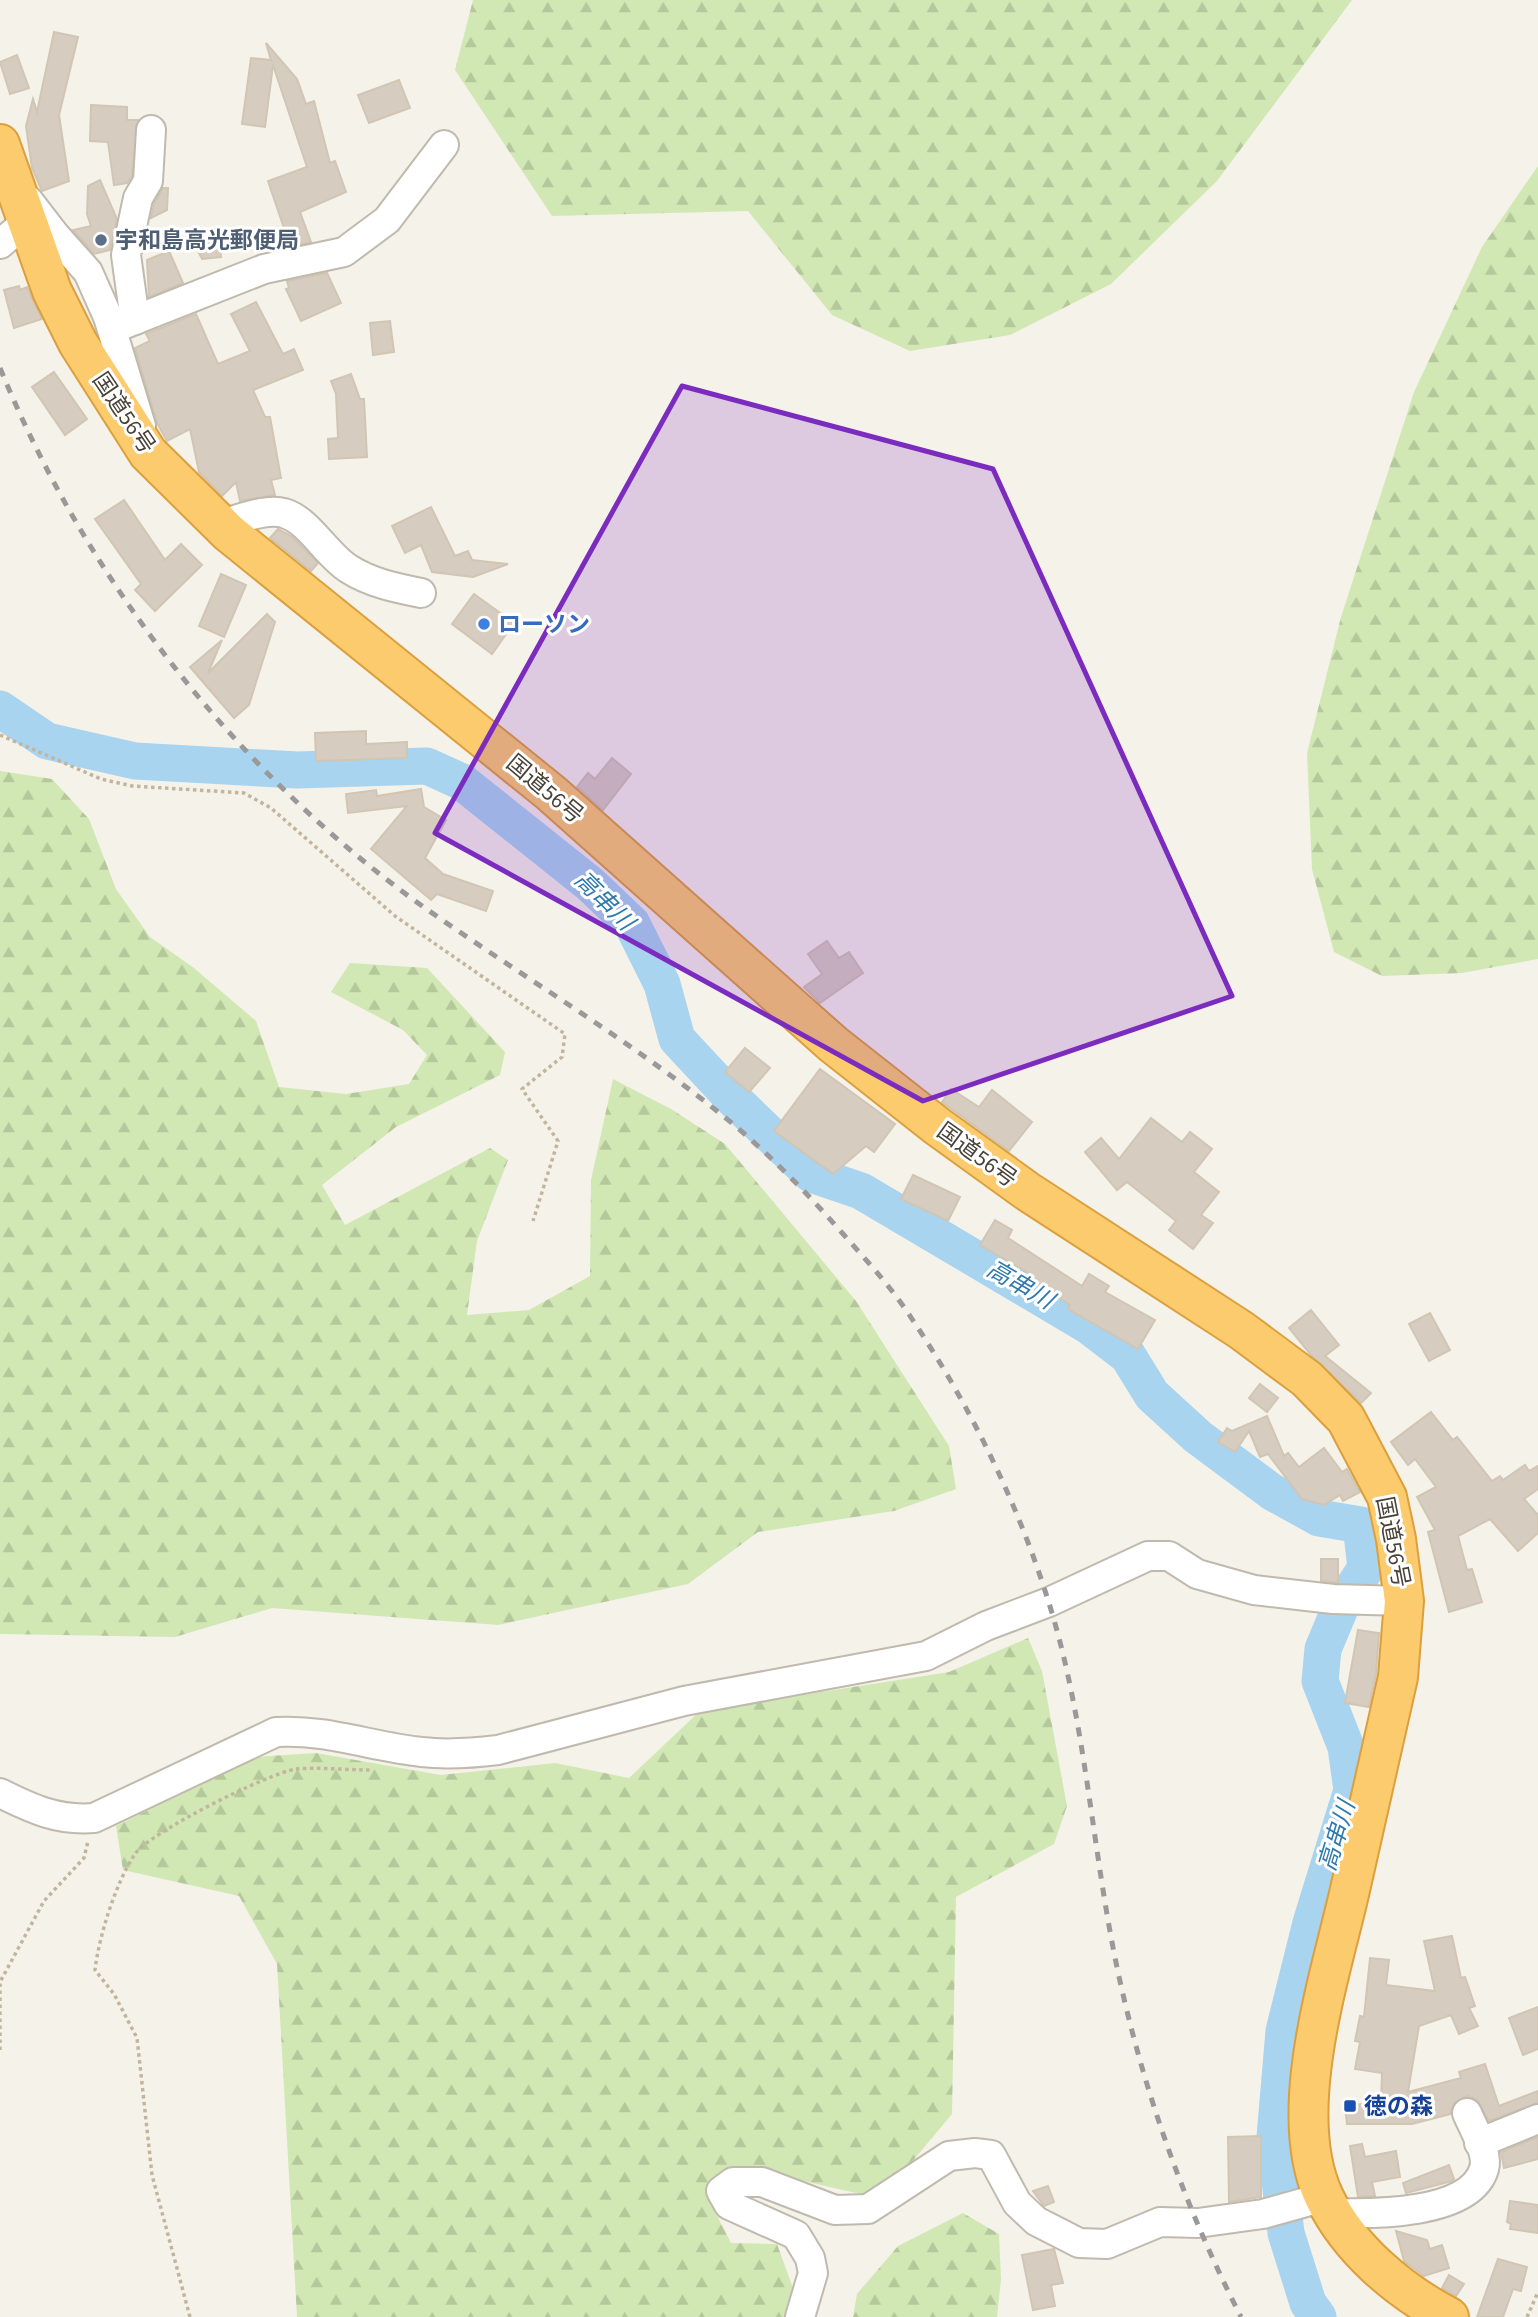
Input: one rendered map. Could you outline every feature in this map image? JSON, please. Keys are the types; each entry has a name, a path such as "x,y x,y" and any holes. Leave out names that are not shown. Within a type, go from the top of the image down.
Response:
{"highway":[{"name":"国道56号","path":"5,160 13,233 52,290 78,343 148,453 220,524 284,580 551,793 833,1044 937,1126 1027,1191 1241,1330 1307,1379 1346,1419 1387,1497 1387,1600 1398,1676 1316,2036 1308,2111 1311,2147 1319,2204 1369,2258 1402,2288 1449,2317"}],"street":[{"path":"148,453 124,325 126,255 138,198 148,181 151,130"},
{"path":"124,325 264,269 345,252 387,220 443,145"},
{"path":"5,160 55,235 88,272 124,325"},
{"path":"220,524 266,513 284,513 299,523 349,569 383,584 421,593"},
{"path":"0,1793 51,1816 94,1818 276,1732 307,1730 421,1752 468,1754 498,1749 684,1701 926,1656 986,1626 1049,1602 1148,1556 1169,1556 1197,1574 1254,1590 1334,1599 1387,1600"},
{"path":"800,2317 813,2273 810,2258 796,2235 729,2205 721,2191 733,2182 762,2182 835,2210 868,2209 949,2156 975,2153 991,2155 1017,2203 1036,2221 1079,2243 1107,2244 1160,2222 1198,2223 1319,2204 1365,2214 1420,2209 1449,2200 1471,2188 1484,2169 1479,2143 1467,2113"},
{"path":"1479,2143 1538,2119"}],"path":[{"path":"0,735 101,779 132,786 244,793 271,808 395,916 565,1034 562,1058 522,1089 558,1141 533,1221"},
{"path":"190,2317 152,2175 137,2038 114,1994 96,1970 98,1945 136,1853 157,1835 275,1774 297,1769 382,1770"},
{"path":"0,2050 0,1982 44,1901 84,1858 94,1818"},
{"path":"1527,2317 1538,2292"}],"highlighted area":[{"path":"682,386 993,469 1232,996 923,1101 435,833"}],"green space":[{"path":"473,0 1352,0 1217,181 1111,284 1010,335 910,351 832,315 748,211 552,216 455,70"},
{"path":"1538,166 1538,959 1462,973 1382,976 1334,952 1312,869 1307,753 1341,617 1414,392 1482,247"},
{"path":"0,771 52,779 89,819 116,889 150,937 194,968 256,1021 279,1087 346,1094 409,1084 427,1055 403,1030 331,992 350,963 427,968 505,1052 500,1075 396,1127 322,1185 345,1225 490,1148 508,1160 477,1241 467,1315 529,1310 590,1276 591,1180 613,1079 671,1109 725,1144 856,1301 949,1446 956,1489 894,1511 758,1532 688,1584 498,1625 272,1608 175,1637 0,1634"},
{"path":"1028,1638 1042,1671 1067,1806 1054,1844 956,1897 952,2114 901,2175 865,2195 777,2175 717,2177 709,2200 731,2243 777,2244 794,2291 784,2317 297,2317 277,1964 239,1896 123,1870 116,1826 254,1757 316,1753 441,1775 555,1763 629,1778 700,1711 949,1672"},
{"path":"963,2213 999,2234 1001,2279 997,2317 853,2317 857,2294 898,2246"}],"building":[{"path":"54,32 78,37 59,115 69,181 42,191 32,168 26,126 33,99 37,112"},
{"path":"266,43 297,79 306,104 314,101 330,163 335,161 346,192 300,212 311,242 275,250 271,240 286,234 268,181 307,167 273,65 265,127 242,124 251,58 271,60"},
{"path":"17,55 29,88 10,94 0,62"},
{"path":"399,80 410,108 369,123 358,95"},
{"path":"91,105 127,107 127,120 138,120 132,176 127,183 114,185 108,142 90,141"},
{"path":"100,180 117,219 110,250 94,254 73,230 91,226 87,214 88,186"},
{"path":"163,188 168,188 167,210 151,218 154,204"},
{"path":"219,234 221,257 202,259 193,241"},
{"path":"169,251 183,283 149,297 147,260"},
{"path":"327,273 341,303 301,321 286,289 289,288 287,281"},
{"path":"19,286 20,290 27,287 42,319 14,328 4,290"},
{"path":"256,302 283,354 294,349 303,370 253,390 265,417 270,417 281,478 271,480 275,495 240,501 236,482 222,496 199,472 190,429 167,441 157,423 135,348 150,341 146,334 196,314 218,364 250,351 231,314"},
{"path":"390,321 394,352 373,355 370,323"},
{"path":"54,372 87,419 65,435 32,387"},
{"path":"351,374 360,399 364,399 367,457 329,459 328,439 338,438 336,394 331,381"},
{"path":"124,500 165,560 181,544 202,565 155,611 135,590 141,584 95,519"},
{"path":"431,507 455,556 468,551 472,560 508,564 473,577 432,572 421,545 405,553 392,526"},
{"path":"278,529 291,536 318,563 311,571 270,538"},
{"path":"221,574 246,585 224,637 199,626"},
{"path":"474,594 514,623 492,654 452,624"},
{"path":"267,614 275,622 249,705 234,718 190,667 222,640 208,673"},
{"path":"366,731 366,744 407,742 407,758 316,761 315,733"},
{"path":"612,758 631,774 603,810 577,787 588,773 595,779"},
{"path":"421,789 424,807 446,820 425,858 443,874 493,891 486,911 437,894 431,900 371,849 407,806 348,813 346,794 376,790 377,796"},
{"path":"827,941 839,958 849,952 863,973 820,1003 804,987 822,974 808,954"},
{"path":"745,1048 770,1068 749,1092 725,1072"},
{"path":"820,1069 895,1124 874,1152 866,1146 833,1174 774,1131"},
{"path":"951,1089 979,1107 992,1090 1032,1122 1009,1151 942,1102"},
{"path":"1151,1118 1182,1142 1190,1132 1212,1149 1194,1172 1219,1192 1201,1215 1213,1223 1193,1249 1169,1230 1176,1221 1127,1182 1117,1190 1085,1152 1101,1138 1119,1159"},
{"path":"913,1175 960,1197 948,1221 901,1199"},
{"path":"995,1220 1012,1230 1008,1238 1082,1286 1089,1274 1109,1286 1105,1292 1155,1320 1138,1349 1068,1309 1070,1305 1027,1277 1030,1274 980,1245"},
{"path":"1311,1310 1339,1345 1325,1356 1371,1393 1361,1403 1311,1355 1289,1328"},
{"path":"1430,1313 1450,1350 1429,1361 1409,1324"},
{"path":"1260,1384 1278,1398 1267,1412 1249,1398"},
{"path":"1431,1412 1453,1440 1457,1437 1492,1481 1500,1476 1503,1480 1525,1465 1529,1471 1538,1466 1538,1489 1524,1499 1538,1515 1538,1533 1518,1551 1490,1519 1458,1536 1467,1570 1472,1569 1482,1602 1449,1612 1428,1532 1435,1530 1417,1497 1436,1487 1415,1459 1408,1465 1391,1442"},
{"path":"1267,1416 1284,1456 1288,1453 1299,1467 1324,1448 1342,1472 1347,1469 1360,1492 1343,1501 1340,1495 1324,1505 1302,1499 1268,1454 1260,1457 1249,1431 1235,1452 1218,1442 1227,1428 1232,1431"},
{"path":"1321,1559 1338,1559 1338,1583 1321,1581"},
{"path":"1358,1630 1379,1633 1376,1674 1369,1707 1345,1703"},
{"path":"1452,1936 1461,1978 1465,1977 1475,2006 1469,2008 1478,2026 1459,2034 1451,2015 1419,2026 1408,2092 1461,2078 1459,2072 1485,2064 1499,2106 1538,2091 1538,2103 1489,2121 1477,2100 1468,2096 1454,2103 1451,2114 1412,2124 1347,2124 1345,2106 1381,2102 1382,2073 1355,2069 1360,2042 1355,2041 1360,2016 1364,2017 1370,1958 1389,1960 1386,1985 1435,1991 1424,1941"},
{"path":"1538,2007 1538,2049 1523,2055 1509,2018"},
{"path":"1261,2136 1261,2197 1229,2202 1228,2137"},
{"path":"1538,2137 1538,2159 1504,2168 1501,2152"},
{"path":"1362,2144 1365,2157 1396,2151 1400,2177 1372,2182 1375,2196 1358,2197 1350,2146"},
{"path":"1449,2165 1454,2179 1452,2181 1406,2193 1403,2183"},
{"path":"1048,2186 1054,2202 1044,2206 1033,2191"},
{"path":"1510,2201 1538,2205 1538,2233 1510,2229 1511,2224 1507,2222"},
{"path":"1396,2231 1427,2240 1430,2249 1442,2245 1449,2268 1424,2276 1404,2261"},
{"path":"1054,2249 1063,2283 1051,2285 1055,2306 1033,2310 1022,2255"},
{"path":"1498,2259 1527,2267 1521,2291 1513,2289 1503,2317 1477,2317"},
{"path":"1449,2275 1464,2284 1456,2296 1442,2288"}],"waterway":[{"name":"高串川","path":"0,709 47,741 135,761 297,770 427,766 462,782 590,884 632,924 662,984 677,1039 731,1097 811,1174 861,1191 1089,1326 1128,1356 1152,1395 1198,1437 1272,1492 1319,1518 1361,1525 1366,1568 1341,1606 1323,1649 1320,1681 1346,1747 1352,1790 1311,1923 1284,2031 1275,2137 1286,2233 1308,2303 1318,2317"}],"railway":[{"path":"0,368 35,446 76,521 122,594 172,664 228,731 287,793 351,850 418,903 657,1065 748,1137 804,1191 871,1265 933,1351 990,1454 1022,1526 1048,1600 1072,1696 1103,1892 1132,2033 1171,2157 1204,2238 1241,2317"}],"place":[{"name":"宇和島高光郵便局","path":"101,240"},
{"name":"ローソン","path":"484,624"},
{"name":"徳の森","path":"1350,2106"}]}
